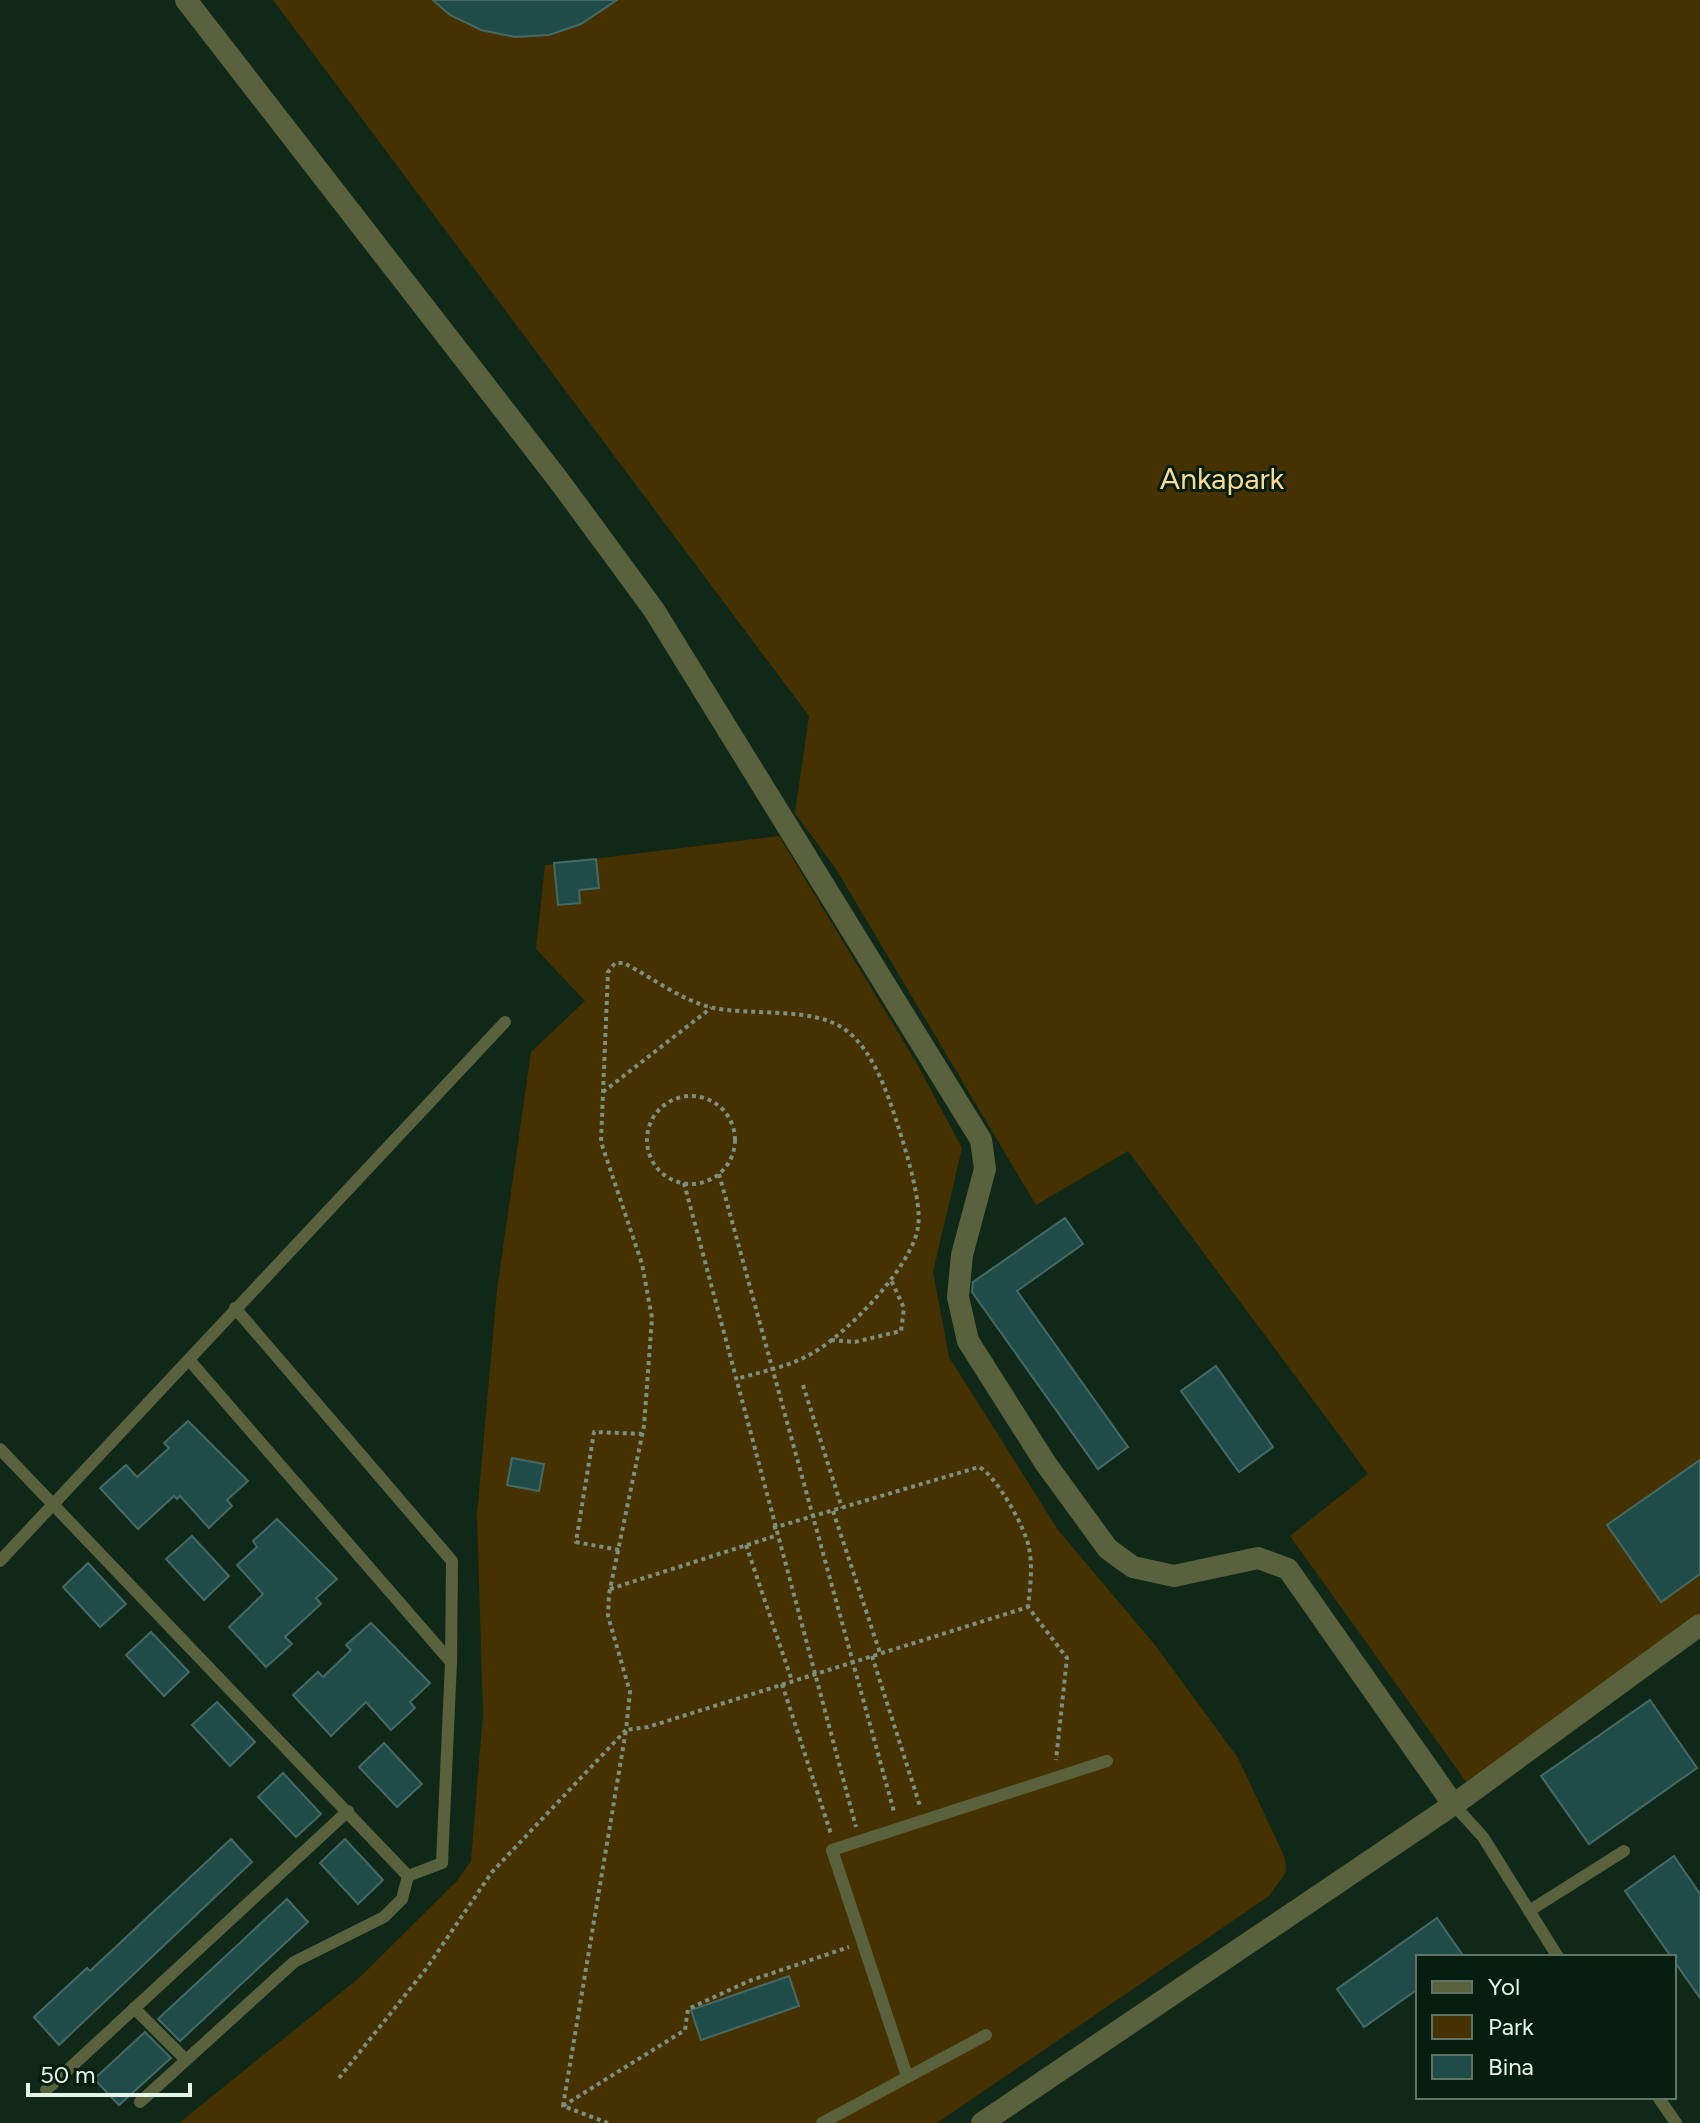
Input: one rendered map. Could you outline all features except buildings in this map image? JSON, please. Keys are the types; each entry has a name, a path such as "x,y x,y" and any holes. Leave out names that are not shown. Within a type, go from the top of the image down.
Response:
{"street":[{"path":"186,0 560,482 654,610 981,1140 985,1169 962,1255 958,1297 968,1341 1046,1464 1108,1549 1133,1567 1174,1576 1258,1558 1288,1569 1453,1804"},
{"path":"982,2123 1453,1804 1700,1625"}],"lane":[{"path":"0,1561 505,1022"},
{"path":"235,1308 452,1561 442,1863 408,1876"},
{"path":"190,1361 451,1662"},
{"path":"0,1449 408,1876"},
{"path":"907,2076 832,1850 1107,1761"},
{"path":"1453,1804 1483,1837 1556,1955"},
{"path":"46,2090 348,1811"},
{"path":"1529,1911 1624,1851"},
{"path":"140,2102 294,1962 384,1917 402,1899 408,1876"},
{"path":"134,2008 186,2060"},
{"path":"822,2123 986,2035"},
{"path":"1659,2099 1676,2123"}],"path":[{"path":"563,2106 626,1730 630,1692 608,1616 610,1589 642,1434 652,1318 642,1264 601,1142 610,966 624,963 711,1008 774,1012 830,1022 847,1031 864,1049 904,1144 919,1222 908,1256 831,1340 805,1357 736,1379"},
{"path":"603,1092 711,1008"},
{"path":"684,1096 714,1101 733,1125 736,1140 733,1155 719,1174 699,1184 684,1183 669,1178 657,1168 647,1140 657,1111 684,1096"},
{"path":"719,1174 899,1828"},
{"path":"684,1183 775,1536 860,1841"},
{"path":"831,1340 855,1342 901,1331 904,1308 890,1279"},
{"path":"803,1385 842,1508"},
{"path":"619,1550 576,1542 594,1432 642,1434"},
{"path":"773,1528 970,1467 985,1470 1026,1535 1030,1551 1028,1607 1067,1658 1054,1779"},
{"path":"833,1511 880,1654"},
{"path":"610,1589 775,1536"},
{"path":"746,1545 792,1681"},
{"path":"339,2078 426,1969 492,1872 626,1730 648,1727 1028,1607"},
{"path":"872,1656 925,1820"},
{"path":"782,1684 835,1849"},
{"path":"563,2106 685,2030 688,2009 749,1981 861,1942"},
{"path":"563,2106 608,2123"}],"green space":[{"name":"Ankapark","path":"273,0 1700,0 1700,1633 1477,1797 1290,1536 1368,1474 1128,1151 1036,1205 836,869 795,813 809,716"},
{"path":"779,836 916,1062 962,1148 933,1272 949,1357 1058,1530 1155,1645 1238,1758 1285,1858 1286,1872 1269,1896 937,2123 179,2123 359,1978 456,1882 471,1861 483,1714 477,1515 497,1290 531,1052 585,1001 536,949 545,865"}]}
